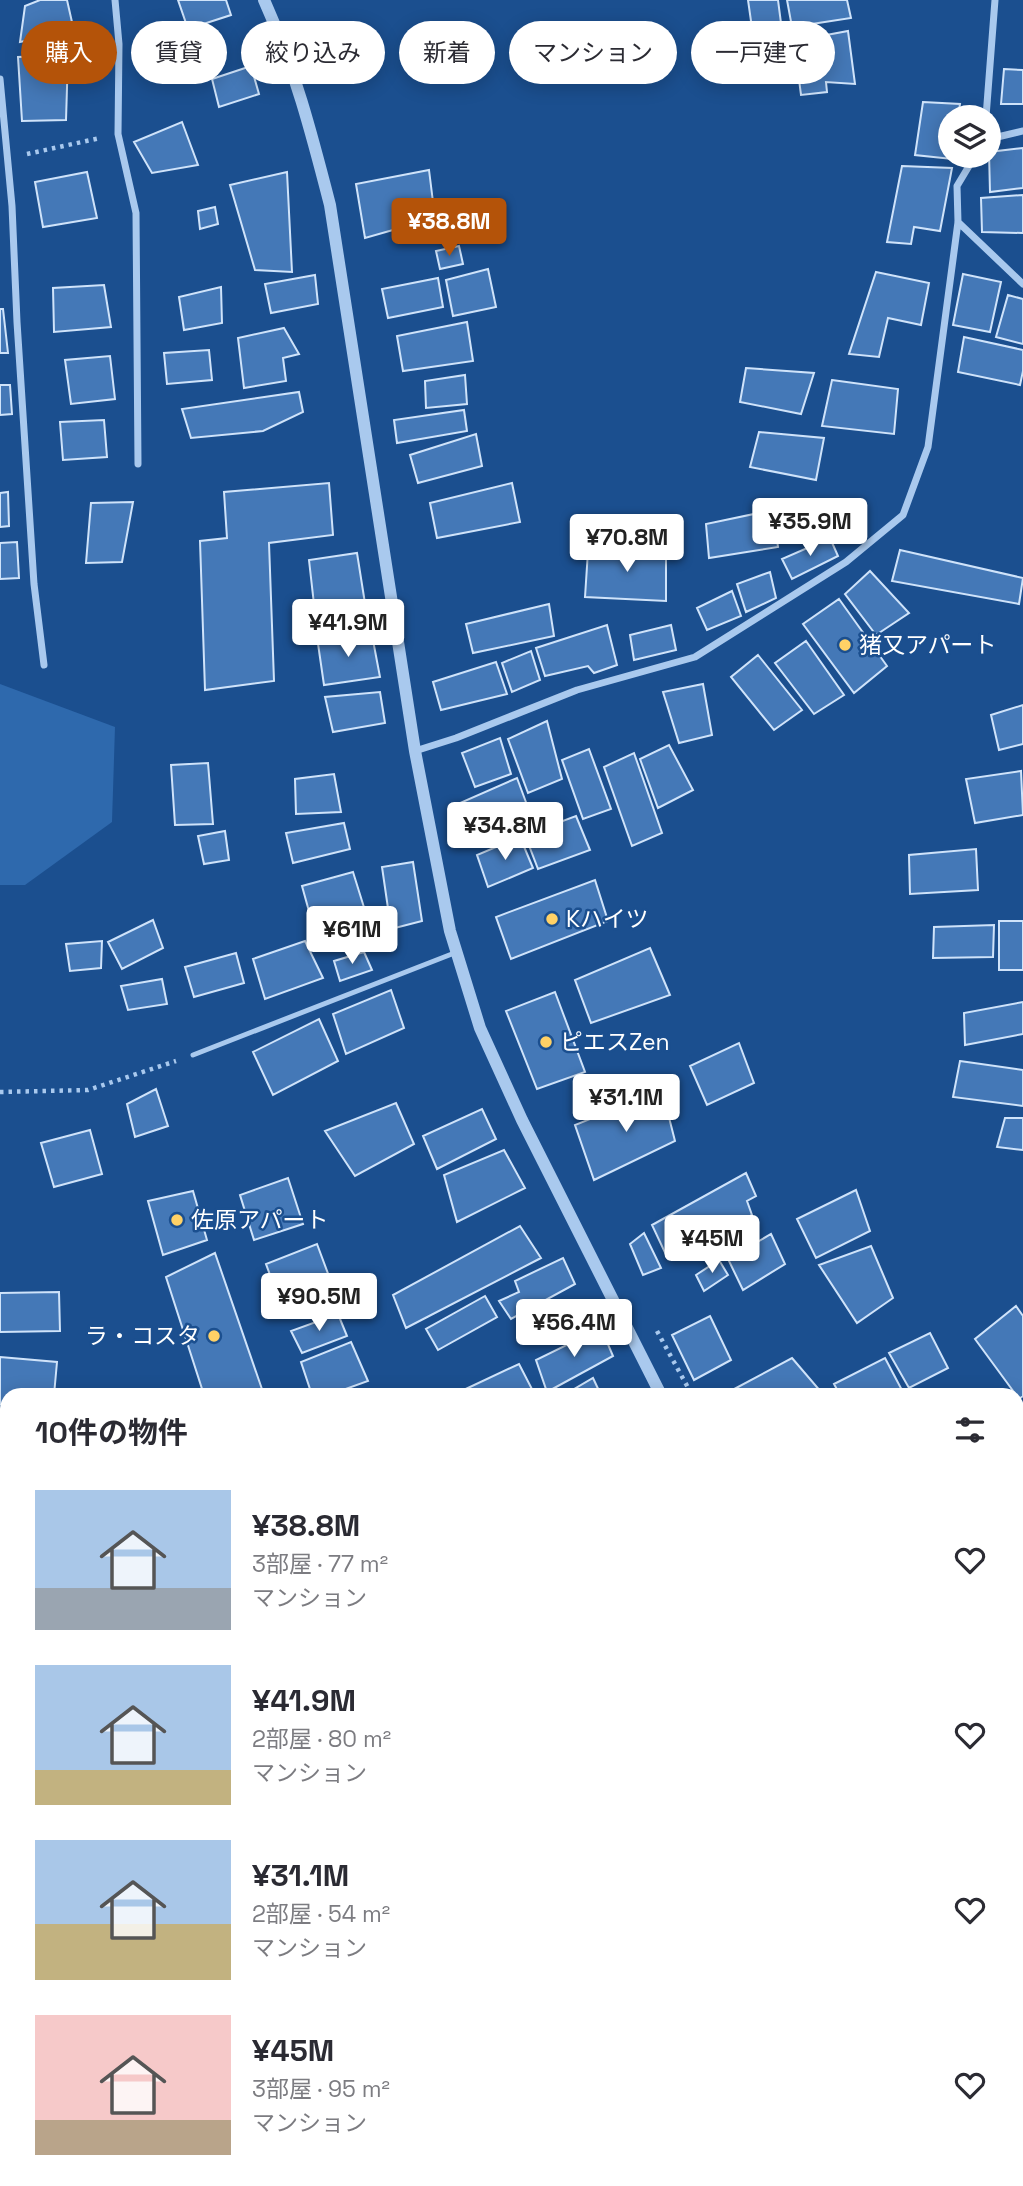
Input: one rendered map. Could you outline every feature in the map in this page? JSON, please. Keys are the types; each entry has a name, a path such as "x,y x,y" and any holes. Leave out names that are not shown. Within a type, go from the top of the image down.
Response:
{"street":[{"path":"115,0 119,44 118,134 136,213 138,464"},
{"path":"264,0 280,35 307,117 330,205 415,751 450,931 480,1028 522,1121 657,1388"},
{"path":"987,105 995,0"},
{"path":"0,79 8,158 33,570 44,665"},
{"path":"1001,136 1023,131"},
{"path":"415,751 456,738 577,690 695,657 846,562 902,515 928,447 958,222 957,186 968,168"},
{"path":"958,222 1023,284"}],"lane":[{"path":"193,1055 457,951"}],"path":[{"path":"8,158 118,134"},
{"path":"0,1092 88,1090 193,1055"},
{"path":"656,1328 688,1388"}],"shaded area":[{"path":"0,684 115,727 112,822 25,885 0,885"}],"building":[{"path":"40,0 67,0 72,21 23,21 25,6"},
{"path":"178,0 226,0 231,15 213,21 185,21"},
{"path":"748,0 778,0 781,21 751,21"},
{"path":"787,0 847,0 851,18 831,21 791,21"},
{"path":"848,31 855,84 835,83 835,33"},
{"path":"18,57 21,57 21,84 67,84 66,120 22,121"},
{"path":"241,69 241,84 256,84 259,94 219,107 213,84 227,84 227,74"},
{"path":"1004,69 1023,70 1023,104 1001,104"},
{"path":"800,84 826,84 827,92 801,95"},
{"path":"923,102 960,104 938,105 938,157 915,155"},
{"path":"182,122 198,165 152,173 134,142"},
{"path":"1023,148 1023,188 990,192 989,168 1001,168 1001,151"},
{"path":"902,166 952,168 940,231 914,227 911,244 887,242"},
{"path":"429,170 435,218 365,238 356,184"},
{"path":"87,172 97,218 43,227 35,182"},
{"path":"287,172 292,272 255,270 230,185"},
{"path":"1023,195 1023,233 982,232 981,198"},
{"path":"215,207 218,224 200,229 198,211"},
{"path":"459,246 463,264 440,269 436,251"},
{"path":"488,269 496,307 453,316 446,280"},
{"path":"876,272 929,283 921,325 888,318 879,357 849,354"},
{"path":"963,274 1001,282 990,332 953,325"},
{"path":"315,275 318,304 271,313 265,284"},
{"path":"438,278 443,307 388,318 382,289"},
{"path":"104,285 111,327 54,332 53,288"},
{"path":"221,287 222,323 184,330 179,297"},
{"path":"1008,295 1023,299 1023,344 996,337"},
{"path":"0,309 3,309 8,353 0,353"},
{"path":"467,322 473,361 403,371 397,336"},
{"path":"284,328 299,354 283,358 286,381 244,388 238,338"},
{"path":"964,337 1023,350 1020,385 958,372"},
{"path":"209,350 212,380 167,384 164,353"},
{"path":"110,356 115,399 71,404 65,360"},
{"path":"746,368 814,373 801,414 740,402"},
{"path":"465,375 467,404 426,408 425,381"},
{"path":"832,380 898,389 894,434 822,426"},
{"path":"0,385 10,385 12,414 0,415"},
{"path":"299,392 303,412 263,431 191,438 182,409"},
{"path":"464,410 467,431 397,443 394,420"},
{"path":"104,420 107,457 63,460 60,422"},
{"path":"759,432 824,438 816,480 750,467"},
{"path":"476,434 482,466 418,483 410,455"},
{"path":"329,483 333,535 269,543 274,681 205,690 200,541 227,538 224,492"},
{"path":"512,483 520,522 437,538 430,503"},
{"path":"8,492 9,526 0,527 0,493"},
{"path":"133,502 122,562 86,563 91,503"},
{"path":"773,510 778,547 709,558 706,524"},
{"path":"830,538 838,556 792,579 782,559"},
{"path":"17,542 19,578 0,579 0,543"},
{"path":"666,548 666,601 585,597 588,551"},
{"path":"900,550 1023,578 1019,604 892,581"},
{"path":"357,553 367,616 316,622 309,560"},
{"path":"870,571 909,613 876,635 845,594"},
{"path":"770,572 776,598 746,612 737,584"},
{"path":"732,591 741,616 707,630 697,608"},
{"name":"猪又アパート","path":"839,599 887,666 854,693 803,624"},
{"path":"549,604 554,636 473,653 466,624"},
{"path":"607,625 617,665 594,673 588,666 545,676 536,648"},
{"path":"671,625 676,650 634,660 630,635"},
{"path":"372,635 380,677 324,685 317,637"},
{"path":"806,641 844,695 814,714 775,663"},
{"path":"531,651 540,680 512,692 502,663"},
{"path":"758,655 802,710 774,730 731,677"},
{"path":"496,662 507,694 441,710 433,682"},
{"path":"703,684 712,735 679,743 663,692"},
{"path":"380,692 385,723 333,732 325,697"},
{"path":"1023,705 1023,744 999,750 991,715"},
{"path":"547,721 562,779 528,793 508,739"},
{"path":"500,738 511,774 475,787 462,753"},
{"path":"669,745 693,790 658,808 640,759"},
{"path":"589,749 611,809 583,819 562,760"},
{"path":"634,753 662,833 632,846 604,767"},
{"path":"208,763 213,824 175,825 171,765"},
{"path":"1021,771 1023,815 975,823 966,779"},
{"path":"334,774 341,812 296,814 295,779"},
{"path":"517,778 530,813 468,833 460,803"},
{"path":"576,816 590,850 538,869 525,835"},
{"path":"344,823 350,849 293,863 286,833"},
{"path":"225,831 229,860 204,864 198,836"},
{"path":"520,837 533,868 488,887 477,855"},
{"path":"976,849 978,890 910,894 909,855"},
{"path":"413,862 422,921 391,929 382,867"},
{"path":"353,872 367,917 315,933 302,886"},
{"name":"Kハイツ","path":"595,880 608,921 511,959 496,917"},
{"path":"153,920 163,948 122,969 108,942"},
{"path":"999,921 1023,921 1023,970 999,970"},
{"path":"994,925 993,957 933,958 934,927"},
{"path":"102,941 101,968 70,971 66,944"},
{"path":"305,941 323,978 265,999 253,959"},
{"path":"650,948 670,995 591,1023 575,980"},
{"path":"364,952 372,970 340,981 334,961"},
{"path":"236,953 244,983 194,997 185,967"},
{"path":"162,979 167,1004 128,1010 121,986"},
{"path":"391,990 404,1028 346,1054 333,1014"},
{"name":"ピエスZen","path":"555,992 585,1072 537,1089 506,1011"},
{"path":"1023,1002 1023,1034 965,1045 964,1013"},
{"path":"319,1019 338,1061 273,1095 253,1052"},
{"path":"739,1043 754,1083 707,1105 690,1066"},
{"path":"960,1061 1023,1070 1023,1106 953,1097"},
{"path":"156,1089 168,1126 135,1137 127,1104"},
{"path":"662,1090 675,1141 594,1180 575,1125"},
{"path":"396,1103 414,1144 355,1176 325,1131"},
{"path":"482,1109 496,1139 437,1169 423,1136"},
{"path":"1005,1118 1023,1118 1023,1150 997,1147"},
{"path":"90,1130 102,1174 54,1187 41,1143"},
{"path":"504,1150 525,1188 457,1222 444,1175"},
{"path":"746,1173 756,1196 747,1201 752,1215 668,1259 652,1225"},
{"path":"288,1178 303,1224 254,1240 240,1195"},
{"path":"856,1190 870,1231 816,1258 797,1219"},
{"name":"佐原アパート","path":"193,1191 207,1240 163,1255 148,1201"},
{"path":"520,1226 541,1258 406,1328 393,1295"},
{"path":"644,1233 661,1268 643,1275 630,1244"},
{"path":"771,1234 785,1264 743,1290 728,1259"},
{"path":"317,1244 333,1287 281,1305 266,1264"},
{"path":"871,1246 893,1298 857,1323 819,1265"},
{"name":"ラ・コスタ","path":"215,1253 262,1388 202,1388 166,1277"},
{"path":"563,1258 575,1284 511,1319 499,1301 519,1292 515,1281"},
{"path":"719,1260 728,1275 704,1291 696,1275"},
{"path":"59,1292 60,1331 0,1332 0,1293"},
{"path":"485,1296 497,1317 438,1350 426,1329"},
{"path":"1016,1306 1023,1316 1023,1388 1011,1388 975,1339"},
{"path":"338,1314 347,1336 302,1353 291,1331"},
{"path":"710,1316 731,1360 694,1380 672,1335"},
{"path":"601,1328 613,1356 554,1388 546,1388 536,1360"},
{"path":"930,1333 948,1368 909,1388 889,1353"},
{"path":"351,1342 368,1381 348,1388 310,1388 301,1362"},
{"path":"0,1357 57,1362 55,1388 0,1388"},
{"path":"792,1358 818,1388 736,1388"},
{"path":"885,1358 901,1388 836,1388 834,1384"},
{"path":"519,1364 531,1388 468,1388"},
{"path":"593,1378 598,1388 576,1388"}],"place":[{"name":"猪又アパート","path":"845,645"},
{"name":"Kハイツ","path":"552,919"},
{"name":"ピエスZen","path":"546,1042"},
{"name":"佐原アパート","path":"177,1220"},
{"name":"ラ・コスタ","path":"214,1336"}]}
